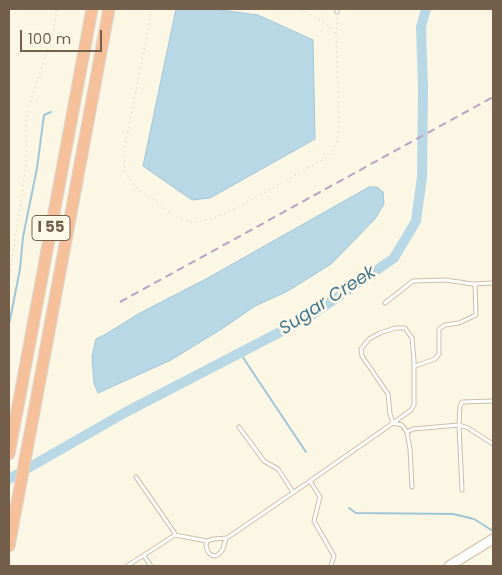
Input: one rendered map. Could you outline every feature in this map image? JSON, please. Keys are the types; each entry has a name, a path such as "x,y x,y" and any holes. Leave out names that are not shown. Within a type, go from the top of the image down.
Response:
{"highway":[{"name":"I 55","path":"9,451 92,9"},
{"name":"I 55","path":"9,546 109,9"}],"main road":[{"path":"448,566 493,539"}],"lane":[{"path":"385,303 412,281 445,280 475,284 493,283"},
{"path":"414,366 435,360 439,354 439,329 445,325 459,323 476,315 475,284"},
{"path":"127,566 175,535 207,541 227,538 310,481 393,423 411,410 414,405 412,338 404,328 396,328 380,333 369,339 361,349 362,356 388,394 393,423"},
{"path":"462,490 460,406 462,402 493,401"},
{"path":"393,423 402,425 407,432 412,487"},
{"path":"407,432 413,429 459,425 468,428 493,444"},
{"path":"239,427 264,461 278,469 293,492"},
{"path":"136,477 175,535"},
{"path":"310,481 320,497 314,520 334,556 331,566"},
{"path":"207,541 208,552 216,556 223,548 227,538"},
{"path":"144,556 151,566"}],"path":[{"path":"9,280 26,167 26,119 53,33 57,9"},
{"path":"152,9 124,152 125,172 138,189 177,217 190,222 207,221 238,207 326,158 333,150 337,142 339,122 337,10"},
{"path":"300,9 330,27 336,35"}],"water":[{"path":"176,9 213,9 258,15 313,40 315,139 210,198 192,200 143,166"},
{"path":"369,187 377,187 383,192 384,204 375,219 331,264 288,291 255,306 171,360 98,393 94,383 92,357 96,339"}],"waterway":[{"name":"Sugar Creek","path":"9,479 126,412 309,317 394,258 416,221 422,177 423,87 421,27 426,9"},
{"path":"9,325 20,269 23,237 37,168 44,115 51,112"},
{"path":"240,353 306,452"},
{"path":"349,508 356,513 453,514 474,519 493,531"}],"railway":[{"path":"120,302 493,97"}]}
